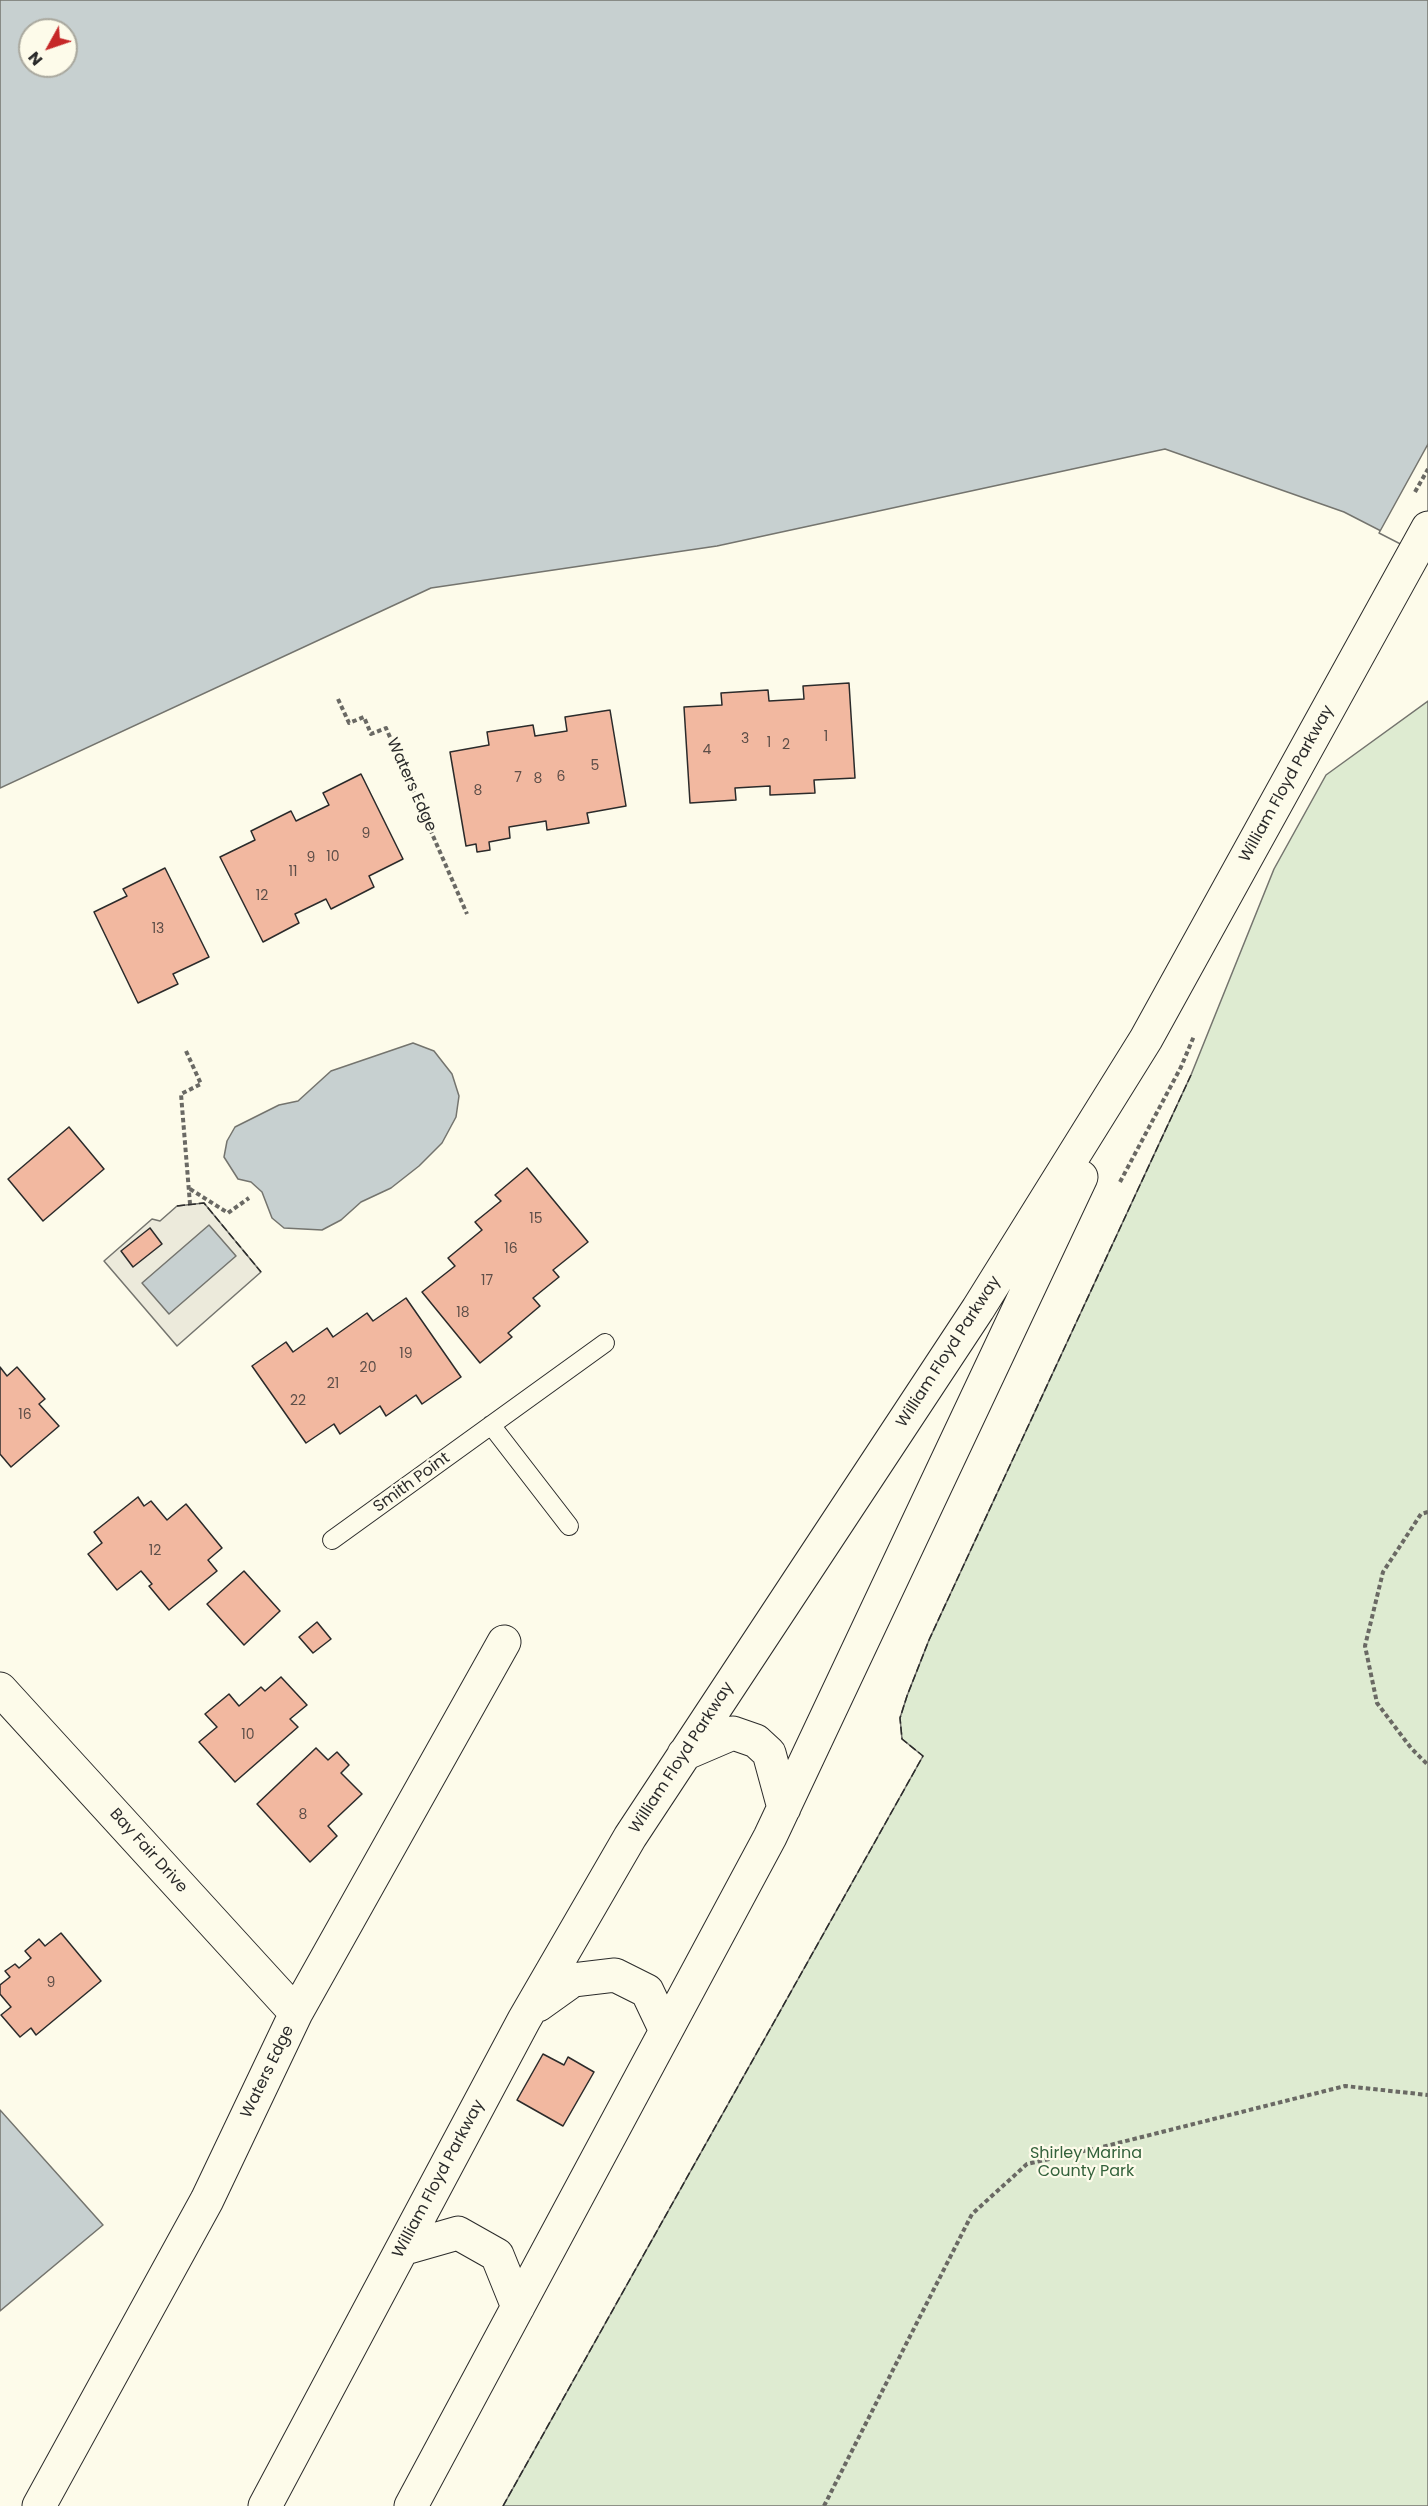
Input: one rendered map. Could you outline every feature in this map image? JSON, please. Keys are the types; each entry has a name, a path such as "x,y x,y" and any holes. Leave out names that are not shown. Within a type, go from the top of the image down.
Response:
{"main road":[{"name":"William Floyd Parkway","path":"265,2506 529,2011 630,1837 978,1309 1146,1040 1428,528"},
{"name":"William Floyd Parkway","path":"411,2506 784,1808 1146,1040"},
{"name":"Waters Edge","path":"39,2506 207,2200 296,2013 504,1642"},
{"name":"Bay Fair Drive","path":"0,1689 296,2013"},
{"path":"684,1754 733,1733 756,1741 769,1754 784,1808"},
{"path":"529,2011 573,1980 615,1975 647,1991 666,2031"},
{"path":"402,2249 458,2234 497,2255 518,2307"}],"lane":[{"name":"Smith Point","path":"332,1540 605,1343"},
{"path":"491,1425 569,1526"}],"path":[{"name":"Waters Edge","path":"338,699 349,723 364,717 371,734 386,728 467,914"},
{"path":"1116,1190 1181,1067 1195,1034"},
{"path":"186,1051 201,1084 181,1094 190,1204"},
{"path":"189,1189 228,1213 249,1198"},
{"path":"1428,1512 1421,1514 1383,1572 1365,1646 1377,1703 1411,1748 1428,1765"},
{"path":"824,2506 972,2214 1027,2163 1106,2146 1345,2086 1428,2095"}],"green space":[{"name":"Shirley Marina County Park","path":"1428,701 1428,2506 503,2506 923,1756 902,1739 900,1718 929,1640 1191,1075 1274,869 1326,775"}],"shaded area":[{"path":"0,0 1428,0 1428,555 1344,512 1165,449 717,546 431,588 0,788"},
{"path":"413,1043 434,1051 452,1074 459,1096 456,1117 442,1143 419,1166 391,1188 361,1202 341,1220 322,1230 284,1228 272,1218 262,1192 251,1182 238,1179 224,1157 227,1141 235,1127 279,1105 298,1101 331,1071"},
{"path":"204,1203 261,1272 177,1346 104,1261 152,1219 160,1221 177,1206"},
{"path":"209,1225 236,1256 169,1314 142,1283"},
{"path":"0,2110 103,2225 0,2311"}],"pier":[{"path":"1428,444 1428,558 1379,533"}],"building":[{"path":"849,683 855,778 814,780 815,793 770,795 770,786 735,788 736,800 690,803 684,707 722,705 721,693 768,690 769,701 804,699 803,686"},
{"path":"610,710 626,806 587,813 589,823 547,830 546,821 509,827 510,838 489,842 490,850 477,852 476,844 466,846 450,752 489,745 487,732 533,725 535,736 567,731 565,717"},
{"path":"361,774 403,859 369,876 374,887 331,909 326,899 295,914 299,923 263,942 220,857 255,840 251,831 291,811 296,821 329,805 323,793"},
{"path":"165,868 209,957 173,974 178,984 138,1003 94,912 127,896 123,889"},
{"path":"69,1127 104,1169 43,1221 8,1179"},
{"path":"527,1168 588,1242 553,1270 559,1277 533,1298 540,1306 508,1333 512,1337 480,1363 422,1292 455,1266 448,1258 482,1230 475,1222 501,1201 495,1195"},
{"path":"150,1228 162,1244 133,1267 121,1251"},
{"path":"406,1298 461,1377 422,1404 416,1395 386,1416 380,1406 340,1434 334,1424 306,1443 252,1366 286,1342 293,1352 327,1328 333,1337 367,1313 373,1321"},
{"path":"0,1367 7,1376 17,1367 45,1399 39,1404 59,1426 11,1467 0,1454"},
{"path":"138,1497 144,1506 151,1501 167,1520 186,1504 222,1548 208,1560 217,1571 169,1610 149,1586 152,1584 141,1571 117,1590 88,1554 102,1543 94,1532"},
{"path":"244,1571 280,1611 244,1645 207,1604"},
{"path":"317,1622 331,1639 313,1653 299,1637"},
{"path":"281,1677 307,1705 290,1719 298,1727 235,1782 199,1742 217,1727 205,1714 229,1694 239,1706 261,1687 265,1691"},
{"path":"316,1748 328,1760 337,1752 349,1765 341,1773 362,1794 328,1826 337,1836 310,1862 257,1804"},
{"path":"61,1933 101,1981 36,2035 31,2028 20,2037 1,2015 11,2007 0,1994 0,1985 10,1977 5,1971 15,1964 19,1968 31,1958 25,1951 39,1939 45,1946"},
{"path":"543,2054 564,2065 568,2057 594,2072 563,2126 517,2100"}],"fence":[{"path":"503,2506 923,1756 902,1739 900,1718 929,1640 1191,1075"},
{"path":"177,1206 204,1203 261,1272"}]}
